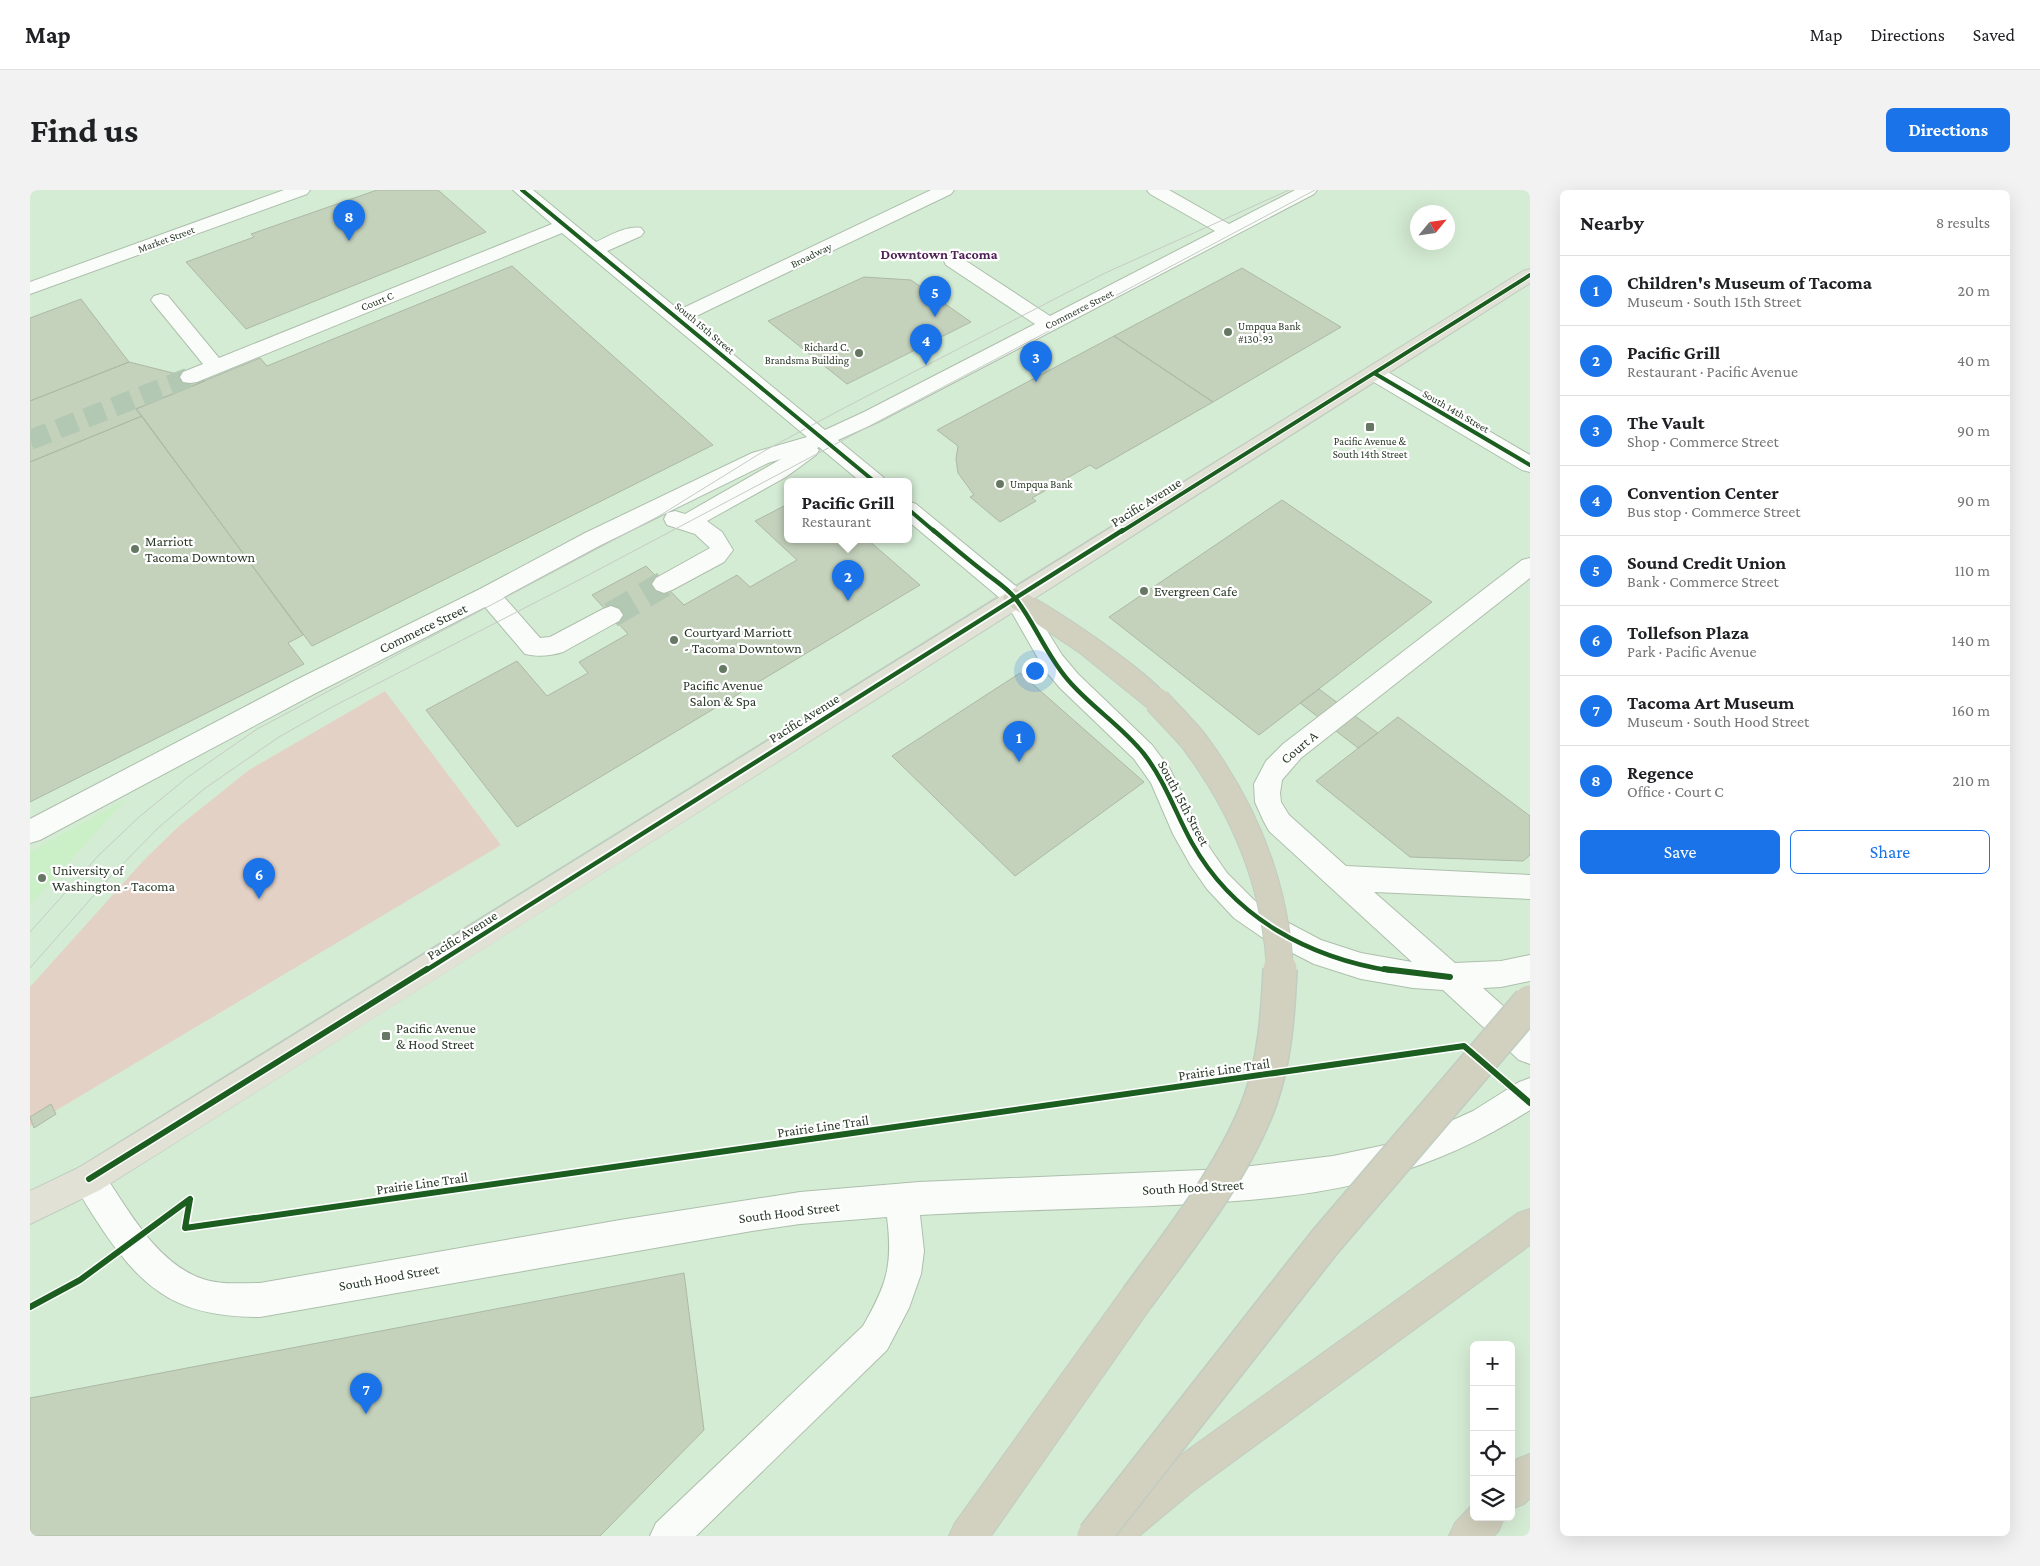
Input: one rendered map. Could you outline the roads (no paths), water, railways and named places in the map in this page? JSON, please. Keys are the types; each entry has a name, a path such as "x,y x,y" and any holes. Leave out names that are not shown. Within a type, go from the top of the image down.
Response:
{"highway":[{"path":"968,1536 1185,1233 1235,1155 1259,1101 1280,1015 1281,977 1272,901 1259,855 1240,812 1221,778 1184,730 1141,686 1097,652 1015,598"},
{"path":"1094,1536 1324,1243 1530,1002"},
{"path":"1110,1536 1180,1478 1530,1225"},
{"path":"1397,1320 1530,1242"},
{"path":"1468,1536 1482,1521"}],"main road":[{"name":"Pacific Avenue","path":"30,1208 88,1179 488,932 1530,275"},
{"name":"Pacific Avenue","path":"30,1224 88,1179"}],"street":[{"name":"Market Street","path":"30,288 263,196 301,190"},
{"name":"South 15th Street","path":"522,190 870,478"},
{"name":"Broadway","path":"677,318 944,190"},
{"path":"1156,190 1228,231"},
{"name":"Commerce Street","path":"30,832 333,672 647,513 760,458 823,439 871,417 1308,190"},
{"name":"Court C","path":"190,377 564,225"},
{"path":"594,249 635,232"},
{"path":"953,260 1049,324"},
{"path":"161,300 215,366"},
{"name":"South 14th Street","path":"1374,373 1530,465"},
{"name":"Commerce Street","path":"688,522 778,472 823,439"},
{"name":"South 15th Street","path":"912,512 1015,598 1053,662 1069,681 1143,752 1161,777 1187,834 1201,858 1217,881 1244,909 1273,929 1314,951 1361,966 1413,975 1450,977 1501,974 1530,968"},
{"path":"647,513 688,522 713,535 718,540 722,550 716,556 664,584"},
{"name":"Court A","path":"1450,977 1279,823 1270,810 1266,786 1271,774 1279,763 1292,751 1530,566"},
{"path":"488,595 534,646 554,646 611,615"},
{"path":"1341,878 1530,887"},
{"path":"1450,977 1530,1050"},
{"name":"South Hood Street","path":"88,1179 142,1255 160,1275 182,1288 204,1296 229,1300 260,1300 600,1240 799,1208 902,1200 1228,1187 1302,1179 1357,1169 1432,1145 1455,1136 1496,1115 1530,1093"},
{"path":"669,1536 874,1338 892,1310 902,1280 907,1251 902,1200"}],"tunnel":[{"path":"30,440 190,377"},
{"path":"611,615 664,584"}],"tram line":[{"path":"30,932 99,855 139,817 188,777 257,729 659,516 764,451 844,408 1103,274 1289,190"},
{"path":"30,968 109,878 158,828 204,789 279,737 332,707 579,580 1315,190"}],"place":[{"name":"Regence","path":"349,241"},
{"name":"Sound Credit Union","path":"935,317"},
{"name":"Umpqua Bank #130-93","path":"1228,332"},
{"name":"Richard C. Brandsma Building","path":"859,353"},
{"name":"Convention Center","path":"926,365"},
{"name":"The Vault","path":"1036,382"},
{"name":"Pacific Avenue & South 14th Street","path":"1370,427"},
{"name":"Umpqua Bank","path":"1000,484"},
{"name":"Marriott Tacoma Downtown","path":"135,549"},
{"name":"Evergreen Cafe","path":"1144,591"},
{"name":"Pacific Grill","path":"848,601"},
{"name":"Courtyard Marriott - Tacoma Downtown","path":"674,640"},
{"name":"Pacific Avenue Salon & Spa","path":"723,669"},
{"name":"Children's Museum of Tacoma","path":"1019,762"},
{"name":"University of Washington - Tacoma","path":"42,878"},
{"name":"Tollefson Plaza","path":"259,899"},
{"name":"Pacific Avenue & Hood Street","path":"386,1036"},
{"name":"Tacoma Art Museum","path":"366,1414"}],"district":[{"name":"Downtown Tacoma","path":"939,254"}]}
